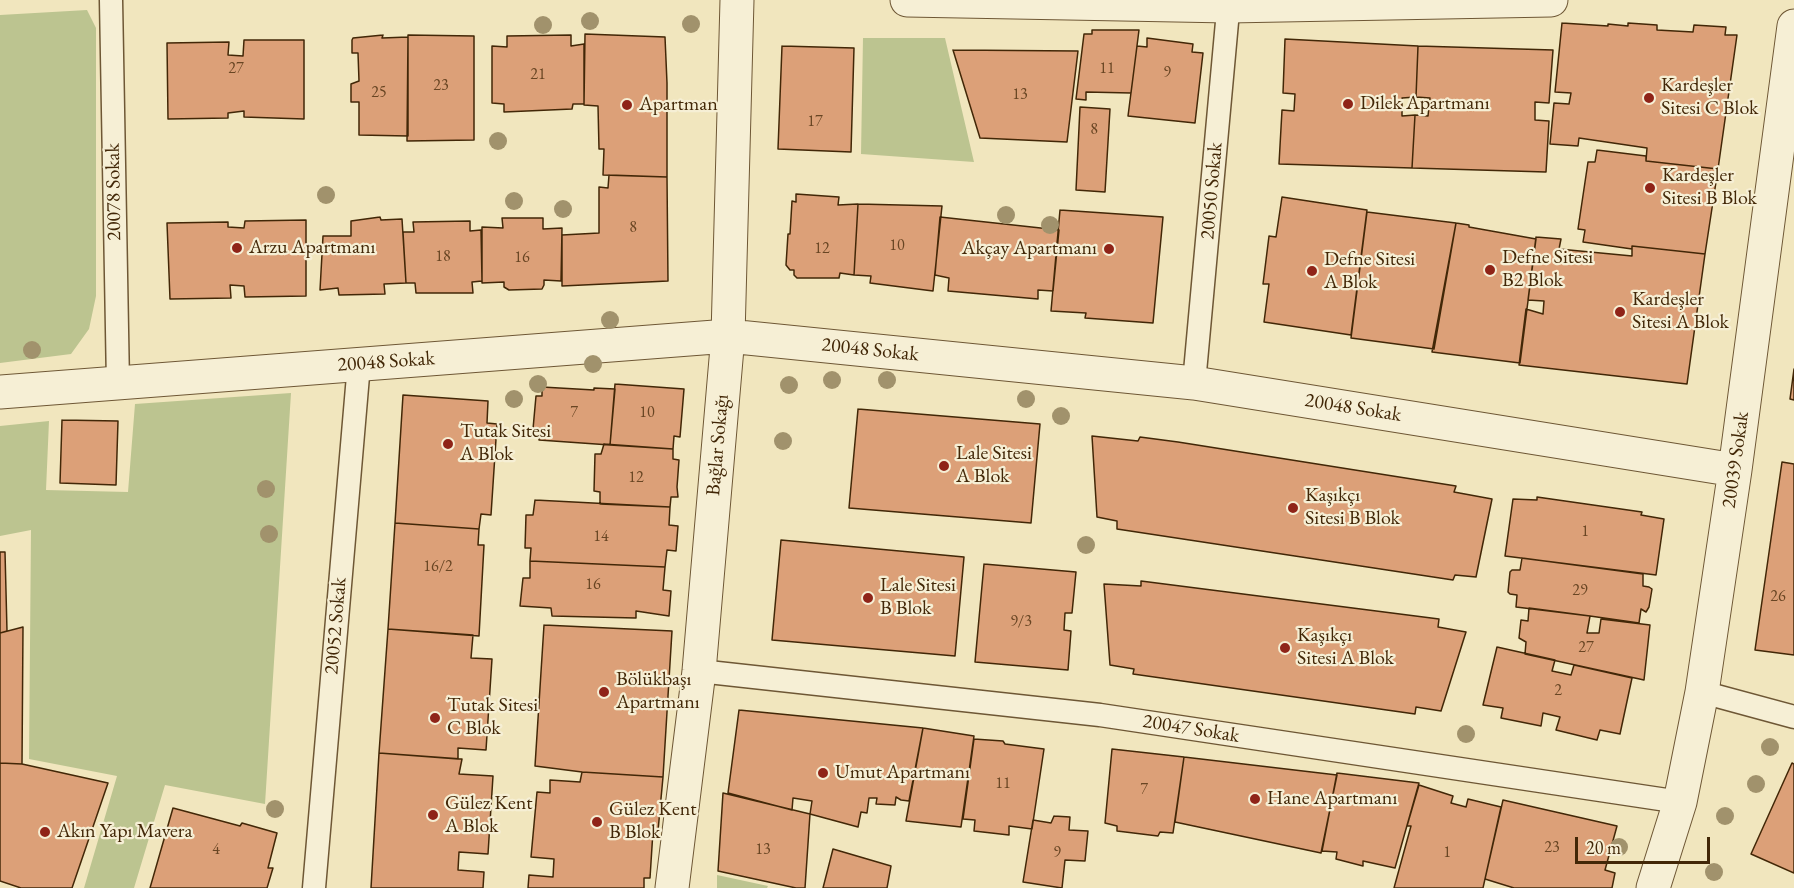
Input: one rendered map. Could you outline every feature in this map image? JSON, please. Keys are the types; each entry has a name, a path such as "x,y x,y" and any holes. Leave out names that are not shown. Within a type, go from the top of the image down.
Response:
{"street":[{"name":"Bağlar Sokağı","path":"672,888 699,672 728,336 737,0"},
{"path":"907,0 1229,3 1551,0"},
{"name":"20039 Sokak","path":"1653,888 1680,802 1702,692 1735,470 1794,26"},
{"name":"20048 Sokak","path":"0,392 728,336 1194,383 1735,470"}],"lane":[{"name":"20078 Sokak","path":"111,0 118,384"},
{"name":"20050 Sokak","path":"1194,383 1229,3"},
{"name":"20052 Sokak","path":"314,888 358,364"},
{"name":"20047 Sokak","path":"699,672 1100,715 1680,802"},
{"path":"1702,692 1794,717"}],"green space":[{"path":"87,10 96,28 96,296 89,329 71,354 0,363 0,15"},
{"path":"863,38 945,38 974,162 861,154"},
{"path":"291,393 265,804 165,785 134,888 84,888 117,776 29,759 31,530 0,536 0,426 49,421 46,490 128,492 135,404"},
{"path":"717,875 768,886 767,888 717,888"}],"building":[{"name":"Kardeşler Sitesi C Blok","path":"1562,23 1628,26 1628,23 1657,25 1657,30 1693,32 1694,25 1726,27 1725,35 1737,35 1718,169 1646,161 1647,148 1579,138 1578,146 1550,144 1554,103 1569,104 1571,93 1555,92"},
{"path":"1092,30 1139,30 1131,93 1086,92 1086,100 1076,99 1084,34 1092,34"},
{"name":"Apartman","path":"585,34 665,37 667,177 603,175 604,149 599,149 598,106 584,105"},
{"path":"383,35 382,38 408,37 408,136 359,135 359,102 351,102 351,84 359,81 358,53 352,53 352,40 353,38"},
{"path":"408,35 474,36 474,140 407,141"},
{"path":"571,35 571,46 584,44 584,104 573,104 572,109 504,112 504,104 492,103 492,46 507,47 507,36"},
{"path":"1147,38 1193,44 1192,52 1203,53 1195,123 1128,116 1137,46 1147,47"},
{"name":"Dilek Apartmanı","path":"1285,39 1418,46 1416,97 1402,98 1402,116 1415,115 1412,168 1279,164 1282,110 1294,111 1295,94 1283,93"},
{"path":"244,40 304,40 304,119 244,117 244,111 228,113 228,118 168,119 167,43 229,42 228,55 243,56"},
{"path":"782,46 854,48 851,152 778,149"},
{"name":"Dilek Apartmanı","path":"1418,46 1553,50 1549,103 1535,102 1535,120 1549,121 1546,172 1412,168 1415,115 1428,116 1430,98 1416,97"},
{"path":"953,50 1078,51 1067,142 980,138"},
{"path":"1080,107 1110,109 1105,192 1076,190"},
{"name":"Kardeşler Sitesi B Blok","path":"1597,150 1646,156 1646,161 1718,169 1705,254 1632,246 1632,249 1583,242 1585,230 1578,229 1588,162 1595,162"},
{"path":"609,175 667,177 668,281 562,286 562,235 599,233 599,187 608,188"},
{"path":"796,194 839,197 838,205 858,204 854,275 840,273 839,278 797,278 794,270 790,270 786,265 792,201 796,202"},
{"name":"Defne Sitesi A Blok","path":"1282,197 1367,210 1351,335 1264,322 1269,284 1263,284 1269,236 1276,237"},
{"path":"858,204 942,206 933,291 870,283 871,276 854,275"},
{"name":"Akçay Apartmanı","path":"1060,210 1163,217 1153,323 1085,318 1086,313 1051,311"},
{"path":"1367,212 1456,223 1434,349 1351,338"},
{"path":"380,217 381,220 402,219 406,283 384,284 385,294 339,295 338,288 320,290 323,236 351,236 351,221"},
{"path":"940,217 1059,230 1053,291 1038,290 1038,299 948,291 949,278 935,275"},
{"path":"502,218 543,218 543,229 562,228 561,281 544,280 542,289 509,290 504,287 504,282 482,283 482,227 503,228"},
{"name":"Arzu Apartmanı","path":"306,220 306,296 245,297 244,286 230,285 231,298 170,299 167,223 228,222 228,227 244,228 245,221"},
{"path":"470,221 470,231 481,230 482,281 472,282 473,293 416,293 415,283 406,283 403,232 414,232 413,222"},
{"name":"Defne Sitesi B2 Blok","path":"1456,223 1536,239 1520,363 1432,352"},
{"name":"Kardeşler Sitesi A Blok","path":"1536,237 1561,239 1559,249 1632,256 1632,246 1705,254 1687,384 1519,365 1526,309 1543,314 1544,301 1528,300"},
{"path":"1794,369 1794,400 1790,399"},
{"path":"615,384 684,389 680,437 674,436 673,449 610,445"},
{"path":"542,387 615,389 610,445 539,440 540,429 533,429 536,396 542,396"},
{"name":"Tutak Sitesi A Blok","path":"403,395 488,401 487,423 497,424 491,515 481,514 479,529 395,523"},
{"name":"Lale Sitesi A Blok","path":"858,409 1040,424 1031,523 849,508"},
{"path":"62,420 118,421 116,485 60,483"},
{"name":"Kaşıkçı Sitesi B Blok","path":"1092,436 1138,441 1140,437 1178,442 1456,486 1454,492 1492,499 1476,577 1455,575 1453,580 1117,529 1117,521 1097,517"},
{"path":"604,444 673,449 673,459 679,460 678,497 671,497 670,507 600,504 600,492 594,491 595,454 601,454"},
{"path":"1782,462 1794,464 1794,655 1755,650"},
{"path":"1537,497 1642,512 1641,515 1664,519 1656,575 1505,556 1513,499 1537,500"},
{"path":"535,500 670,507 669,525 678,526 676,551 667,550 665,567 530,561 531,548 525,548 526,515 533,515"},
{"path":"395,523 479,529 478,545 484,545 479,636 388,629"},
{"name":"Lale Sitesi B Blok","path":"781,540 964,557 955,656 772,640"},
{"path":"0,552 5,552 7,631 0,633"},
{"path":"1522,558 1643,574 1643,586 1652,589 1649,607 1646,612 1641,609 1639,623 1516,607 1517,595 1508,592 1510,572 1520,570"},
{"path":"530,561 665,567 663,590 671,591 669,616 636,611 636,618 552,616 551,608 520,606 523,578 530,578"},
{"path":"984,564 1076,572 1072,613 1065,613 1064,630 1071,631 1068,670 975,662"},
{"name":"Kaşıkçı Sitesi A Blok","path":"1141,581 1439,619 1438,627 1466,632 1441,711 1416,707 1415,714 1133,674 1134,669 1110,665 1104,584 1141,586"},
{"path":"1529,608 1590,616 1587,633 1599,633 1601,619 1650,625 1644,680 1525,654 1526,642 1519,638 1521,620 1528,621"},
{"name":"Bölükbaşı Apartmanı","path":"544,625 672,631 663,777 582,772 535,766"},
{"path":"23,627 22,764 0,763 0,633"},
{"name":"Tutak Sitesi C Blok","path":"388,629 473,635 471,658 492,659 486,750 458,748 458,759 379,753"},
{"path":"1497,647 1555,660 1552,671 1571,675 1574,665 1632,678 1620,734 1600,730 1597,740 1556,730 1560,717 1543,713 1541,726 1501,718 1503,708 1483,705"},
{"name":"Umut Apartmanı","path":"739,710 923,728 909,801 896,797 895,805 876,804 877,798 869,798 867,813 861,812 858,827 810,814 812,801 793,798 792,810 728,793"},
{"path":"923,728 974,736 961,827 906,821"},
{"path":"974,739 1003,741 1005,744 1044,749 1032,829 1009,826 1009,835 974,831 975,820 963,819"},
{"path":"1112,749 1184,757 1173,833 1160,832 1158,836 1117,831 1117,826 1105,823"},
{"name":"Gülez Kent A Blok","path":"379,753 462,759 459,774 493,776 488,854 459,852 458,870 484,872 483,888 371,888"},
{"name":"Hane Apartmanı","path":"1184,757 1337,775 1321,853 1175,822"},
{"name":"Akın Yapı Mavera","path":"0,763 22,764 108,783 72,888 21,888 0,881"},
{"path":"1792,763 1794,764 1794,873 1751,854"},
{"name":"Gülez Kent B Blok","path":"582,772 663,777 658,831 653,831 650,878 644,878 644,888 528,888 529,875 553,877 554,859 531,857 537,792 550,793 550,780 580,782"},
{"path":"1337,773 1419,783 1395,868 1363,861 1363,866 1336,859 1337,852 1322,851"},
{"path":"1419,785 1453,796 1451,803 1466,807 1468,799 1501,807 1483,888 1394,888 1411,826 1407,826"},
{"path":"723,793 810,814 805,888 718,871"},
{"path":"1503,800 1617,826 1605,870 1615,873 1612,888 1514,888 1485,879"},
{"path":"173,808 240,826 242,823 277,833 268,868 273,868 267,888 150,888"},
{"path":"1054,816 1070,817 1069,830 1088,831 1085,861 1065,860 1062,888 1023,882 1033,820 1051,823"},
{"path":"833,849 891,866 887,888 823,888"}],"place":[{"name":"Kardeşler Sitesi C Blok","path":"1649,98"},
{"name":"Dilek Apartmanı","path":"1348,104"},
{"name":"Apartman","path":"627,105"},
{"name":"Kardeşler Sitesi B Blok","path":"1650,188"},
{"name":"Arzu Apartmanı","path":"237,248"},
{"name":"Akçay Apartmanı","path":"1109,249"},
{"name":"Defne Sitesi B2 Blok","path":"1490,270"},
{"name":"Defne Sitesi A Blok","path":"1312,271"},
{"name":"Kardeşler Sitesi A Blok","path":"1620,312"},
{"name":"Tutak Sitesi A Blok","path":"448,444"},
{"name":"Lale Sitesi A Blok","path":"944,466"},
{"name":"Kaşıkçı Sitesi B Blok","path":"1293,508"},
{"name":"Lale Sitesi B Blok","path":"868,598"},
{"name":"Kaşıkçı Sitesi A Blok","path":"1285,648"},
{"name":"Bölükbaşı Apartmanı","path":"604,692"},
{"name":"Tutak Sitesi C Blok","path":"435,718"},
{"name":"Umut Apartmanı","path":"823,773"},
{"name":"Hane Apartmanı","path":"1255,799"},
{"name":"Gülez Kent A Blok","path":"433,815"},
{"name":"Gülez Kent B Blok","path":"597,822"},
{"name":"Akın Yapı Mavera","path":"45,832"}]}
